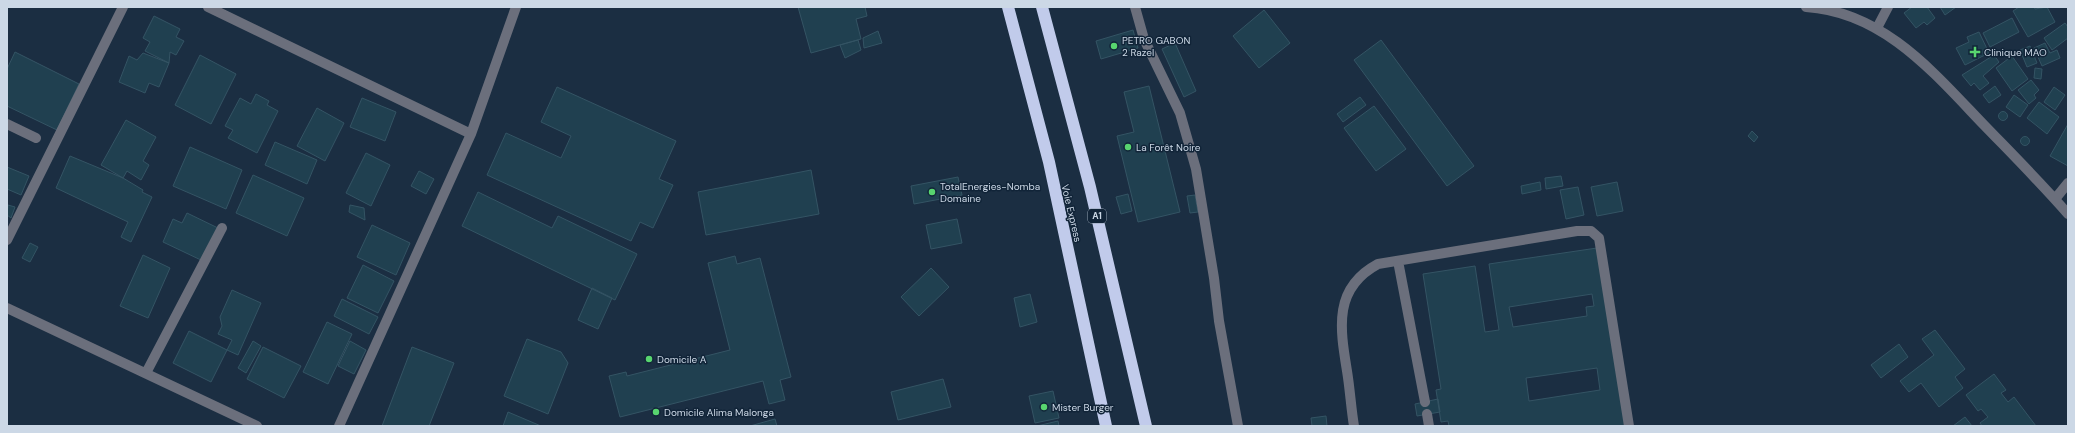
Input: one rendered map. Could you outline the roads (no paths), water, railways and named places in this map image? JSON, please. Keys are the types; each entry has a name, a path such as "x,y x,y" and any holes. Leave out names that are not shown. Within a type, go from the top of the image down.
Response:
{"highway":[{"name":"Voie Express","path":"1008,7 1049,162 1106,426"},
{"name":"A1","path":"1042,7 1090,187 1146,426"}],"street":[{"path":"7,240 123,7"},
{"path":"208,7 471,134"},
{"path":"338,426 471,134 516,7"},
{"path":"1136,7 1144,39 1180,113 1196,169 1214,278 1219,321 1238,426"},
{"path":"1806,7 1825,9 1849,16 1878,28 1900,42 1917,57 2068,214"},
{"path":"1878,28 1888,7"},
{"path":"7,124 36,138"},
{"path":"2055,199 2068,183"},
{"path":"146,373 222,228"},
{"path":"1354,426 1341,335 1342,317 1347,294 1363,272 1378,264 1577,231 1592,231 1599,238 1629,426"},
{"path":"1398,261 1425,402"},
{"path":"7,308 257,426"},
{"path":"1427,414 1429,426"}],"place":[{"name":"PETRO GABON 2 Razel","path":"1114,46"},
{"name":"Clinique MAO","path":"1975,52"},
{"name":"La Forêt Noire","path":"1128,147"},
{"name":"TotalEnergies-Nomba Domaine","path":"932,192"},
{"name":"Domicile A","path":"649,359"},
{"name":"Mister Burger","path":"1044,407"},
{"name":"Domicile Alima Malonga","path":"656,412"}]}
